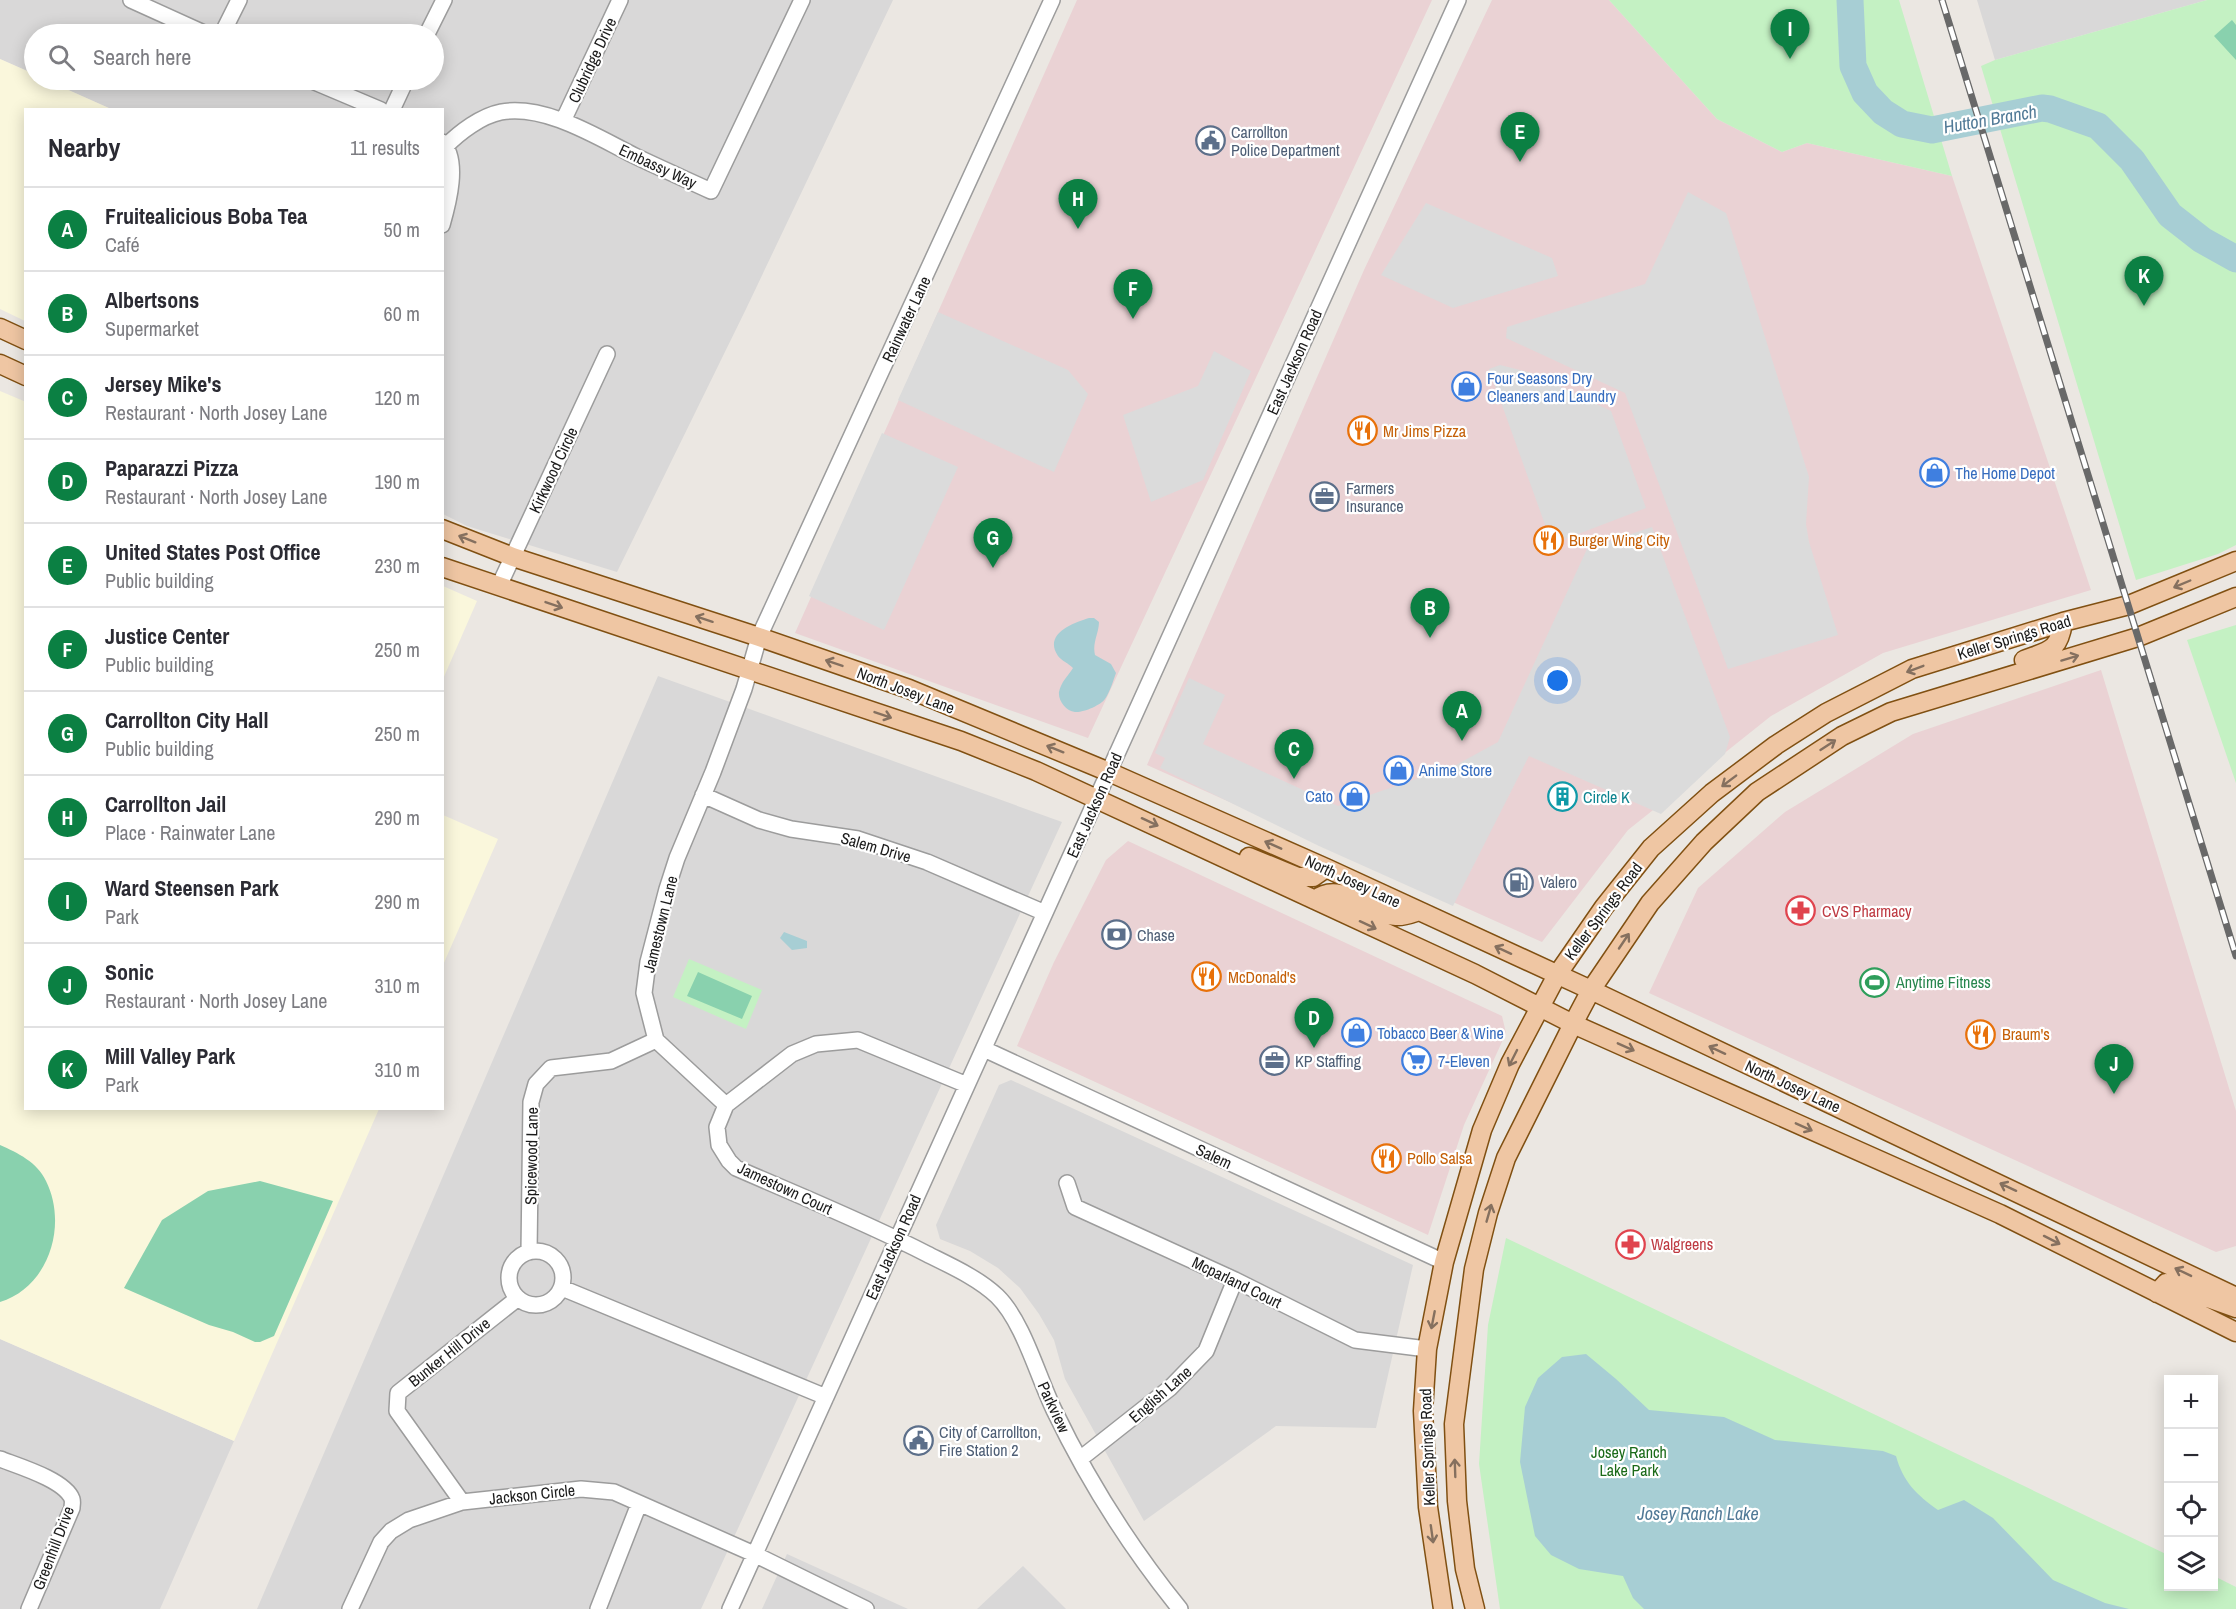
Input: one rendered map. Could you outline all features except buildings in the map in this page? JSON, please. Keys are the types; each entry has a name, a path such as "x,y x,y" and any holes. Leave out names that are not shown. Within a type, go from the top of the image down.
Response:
{"main road":[{"path":"0,328 24,339"},
{"path":"0,364 24,375"},
{"name":"North Josey Lane","path":"444,530 513,557 909,689 1109,772 1326,868 1591,990 2236,1297"},
{"name":"Keller Springs Road","path":"1443,1609 1428,1507 1422,1412 1427,1349 1444,1262 1482,1130 1510,1064 1557,975 1604,907 1651,848 1712,793 1826,713 1912,669 2063,622 2129,605 2236,561"},
{"name":"North Josey Lane","path":"444,568 999,755 1236,862 1541,1006 1573,1024 2000,1214 2236,1332"},
{"name":"Keller Springs Road","path":"1475,1609 1465,1569 1457,1501 1454,1424 1474,1269 1488,1213 1506,1158 1591,990 1650,903 1704,842 1757,792 1842,736 1891,712 2138,638 2236,597"},
{"path":"2002,678 2022,661 2053,649 2061,640 2063,622"},
{"path":"1236,862 1249,857 1298,877 1313,876 1326,868"},
{"path":"1315,900 1323,894 1337,892 1396,917 1419,911"},
{"path":"1444,1262 1474,1269"},
{"path":"2157,1293 2166,1283 2236,1308"}],"street":[{"path":"131,0 184,24"},
{"path":"227,24 238,0"},
{"path":"432,24 444,0"},
{"name":"Clubridge Drive","path":"563,121 620,0"},
{"name":"Embassy Way","path":"444,144 478,122 500,112 533,113 563,121 711,191 802,0"},
{"name":"Rainwater Lane","path":"759,638 1052,0"},
{"name":"East Jackson Road","path":"730,1609 1458,0"},
{"path":"334,90 376,108"},
{"path":"393,108 401,90"},
{"path":"444,144 453,175 444,219"},
{"name":"Kirkwood Circle","path":"499,586 607,354"},
{"name":"Jamestown Lane","path":"656,1040 644,993 648,962 670,879 744,689 748,669 759,638"},
{"name":"Salem Drive","path":"703,795 759,820 791,829 858,839 917,859 1045,913"},
{"path":"656,1040 726,1105 792,1054 816,1044 837,1041 858,1040 967,1085"},
{"name":"Spicewood Lane","path":"529,1252 531,1102 536,1084 551,1068 611,1061 656,1040"},
{"name":"Salem","path":"984,1049 1444,1262"},
{"name":"Jamestown Court","path":"726,1105 717,1127 719,1145 736,1168 897,1239"},
{"name":"Mcparland Court","path":"1067,1184 1075,1207 1235,1280 1355,1340 1427,1349"},
{"name":"Parkview","path":"897,1239 966,1274 998,1297 1016,1324 1054,1410 1099,1497 1137,1553 1180,1609"},
{"path":"529,1252 546,1253 553,1257 562,1271 562,1288 551,1301 534,1305 518,1298 510,1284 512,1268 516,1261 529,1252"},
{"name":"English Lane","path":"1080,1459 1170,1388 1206,1351 1235,1280"},
{"path":"562,1288 826,1397"},
{"name":"Bunker Hill Drive","path":"462,1502 397,1411 398,1394 518,1298"},
{"name":"Greenhill Drive","path":"0,1459 53,1481 63,1487 72,1498 72,1508 29,1609"},
{"name":"Jackson Circle","path":"350,1609 381,1542 391,1531 409,1520 462,1502 581,1489 614,1492 754,1554 866,1609"},
{"path":"598,1609 639,1504"}],"shaded area":[{"path":"0,0 893,0 746,309 617,572 467,526 444,514 444,108 109,108 68,90 444,90 444,24 24,24 24,70 0,59"},
{"path":"1077,0 1432,0 1088,738 795,633"},
{"path":"1492,0 1609,0 1717,119 1782,152 1807,143 1952,176 2091,590 1883,653 1771,716 1628,830 1542,942 1147,765 1364,270"},
{"path":"1977,0 2207,0 1995,60"},
{"path":"0,59 24,70 24,90 68,90 109,108 24,108 24,321 0,309"},
{"path":"1688,192 1726,213 1809,477 1806,524 1809,542 1838,635 1728,669 1625,393 1506,338 1507,327 1645,284"},
{"path":"1426,203 1552,258 1558,276 1453,308 1381,275"},
{"path":"938,312 1068,370 1088,394 1054,472 898,400"},
{"path":"1214,351 1251,371 1203,480 1151,502 1123,415 1198,386"},
{"path":"1500,365 1532,373 1611,411 1646,508 1552,544 1489,369"},
{"path":"0,391 24,401 24,1110 379,1110 234,1441 0,1339"},
{"path":"882,433 958,467 884,630 809,596"},
{"path":"1652,527 1730,737 1725,754 1661,814 1529,756 1453,906 1319,846 1160,768 1165,758 1155,753 1189,678 1225,695 1203,744 1338,806 1456,765 1498,742 1587,549"},
{"path":"444,586 477,601 444,677"},
{"path":"2101,670 2236,1111 2236,1246 2216,1252 1649,993 1698,888 1785,812 1913,734"},
{"path":"658,676 1062,822 701,1609 257,1609"},
{"path":"444,815 498,839 444,963"},
{"path":"1128,841 1502,1016 1506,1033 1464,1125 1428,1235 1017,1046 1054,962 1106,860"},
{"path":"1011,1080 1413,1265 1376,1428 1276,1426 1144,1521 1065,1379 1054,1340 1039,1314 1020,1288 998,1268 970,1251 940,1239 936,1225 999,1085"},
{"path":"0,1339 234,1441 160,1609 0,1609"},
{"path":"787,1554 908,1609 762,1609"},
{"path":"1023,1566 1066,1609 977,1609"}],"green space":[{"path":"1609,0 1899,0 1952,176 1807,143 1782,152 1717,119"},
{"path":"2207,0 2236,0 2236,545 2218,554 2136,580 1981,66 1995,60"},
{"path":"2232,20 2236,25 2236,60 2214,36"},
{"path":"2236,625 2236,783 2187,640"},
{"path":"689,959 762,990 746,1029 673,997"},
{"path":"698,972 752,996 742,1019 687,996"},
{"path":"0,1145 14,1151 38,1168 46,1181 55,1216 50,1252 42,1269 31,1283 17,1294 0,1302"},
{"path":"260,1181 333,1201 274,1336 255,1342 209,1325 124,1288 162,1220 208,1191"},
{"name":"Josey Ranch Lake Park","path":"1506,1238 2164,1553 2164,1591 2218,1591 2218,1578 2236,1587 2236,1609 1500,1609 1479,1464 1488,1325"}],"water":[{"path":"1094,618 1099,622 1094,646 1095,655 1111,664 1116,673 1103,701 1087,710 1075,712 1066,708 1060,699 1061,685 1073,668 1058,656 1054,648 1054,641 1068,626"},
{"path":"784,932 807,941 807,948 792,950 780,938"},
{"name":"Josey Ranch Lake","path":"1586,1354 1649,1410 1724,1417 1775,1440 1883,1451 1896,1456 1907,1481 1938,1510 1964,1500 1993,1518 2053,1580 2105,1603 2129,1609 1644,1609 1633,1598 1623,1576 1579,1569 1551,1555 1535,1536 1520,1462 1525,1407 1538,1378 1562,1357"}],"waterway":[{"name":"Hutton Branch","path":"1850,0 1853,66 1865,93 1883,112 1902,124 1932,130 2042,108 2098,126 2132,160 2170,215 2202,240 2236,259"}],"railway":[{"path":"1942,0 2236,956"}],"place":[{"name":"Ward Steensen Park","path":"1790,59"},
{"name":"Carrollton Police Department","path":"1210,141"},
{"name":"United States Post Office","path":"1520,162"},
{"name":"Carrollton Jail","path":"1078,229"},
{"name":"Mill Valley Park","path":"2144,306"},
{"name":"Justice Center","path":"1133,319"},
{"name":"Four Seasons Dry Cleaners and Laundry","path":"1466,387"},
{"name":"Mr Jims Pizza","path":"1362,431"},
{"name":"The Home Depot","path":"1934,473"},
{"name":"Farmers Insurance","path":"1325,497"},
{"name":"Burger Wing City","path":"1548,540"},
{"name":"Carrollton City Hall","path":"993,568"},
{"name":"Albertsons","path":"1430,638"},
{"name":"Fruitealicious Boba Tea","path":"1462,741"},
{"name":"Anime Store","path":"1398,770"},
{"name":"Jersey Mike's","path":"1294,779"},
{"name":"Cato","path":"1354,796"},
{"name":"Circle K","path":"1562,797"},
{"name":"Valero","path":"1519,882"},
{"name":"CVS Pharmacy","path":"1801,911"},
{"name":"Chase","path":"1116,935"},
{"name":"McDonald's","path":"1207,977"},
{"name":"Anytime Fitness","path":"1875,982"},
{"name":"Tobacco Beer & Wine","path":"1356,1033"},
{"name":"Braum's","path":"1981,1034"},
{"name":"Paparazzi Pizza","path":"1314,1048"},
{"name":"KP Staffing","path":"1274,1061"},
{"name":"7-Eleven","path":"1417,1061"},
{"name":"Sonic","path":"2114,1094"},
{"name":"Pollo Salsa","path":"1386,1158"},
{"name":"Walgreens","path":"1630,1244"},
{"name":"City of Carrollton, Fire Station 2","path":"918,1441"}]}
